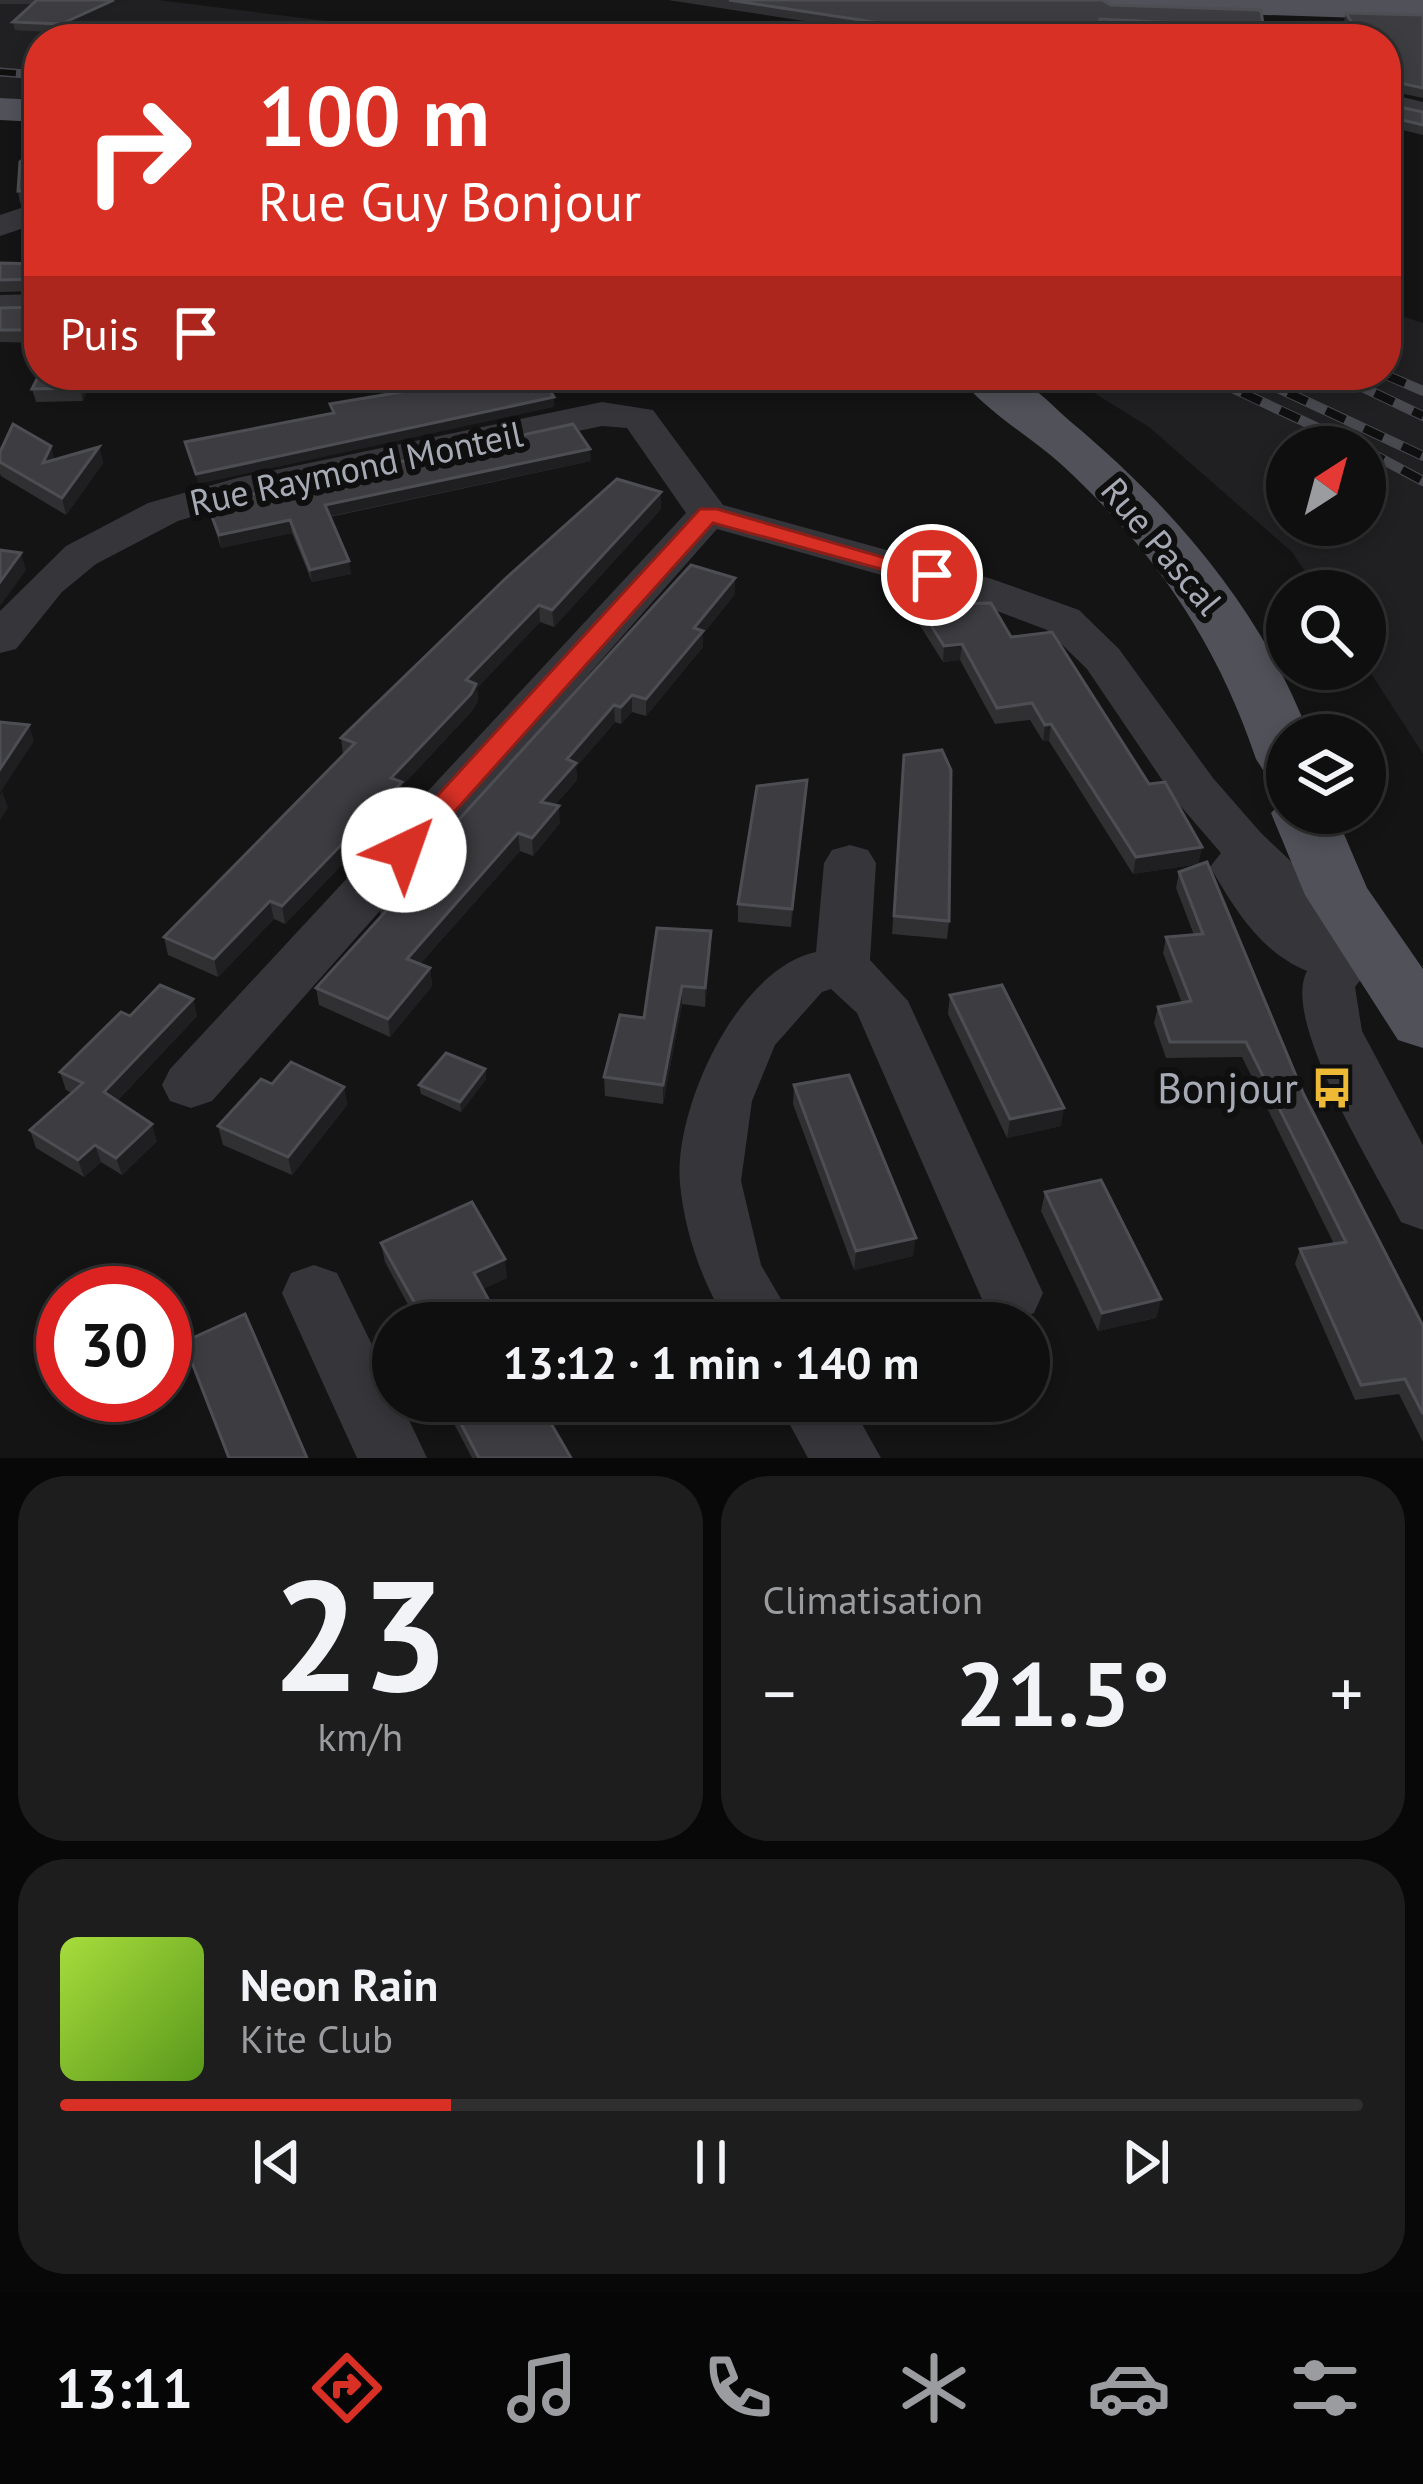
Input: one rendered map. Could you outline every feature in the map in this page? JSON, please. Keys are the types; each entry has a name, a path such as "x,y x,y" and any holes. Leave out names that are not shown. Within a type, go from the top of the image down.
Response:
{"main road":[{"path":"1110,0 1361,4 1423,10"},
{"name":"Rue Pascal","path":"1001,390 1086,458 1192,575 1249,658 1270,714"},
{"path":"1309,834 1358,953 1423,1021"}],"street":[{"name":"Rue Raymond Monteil","path":"0,639 47,583 81,556 163,512 237,490 602,414 639,418 708,514"},
{"path":"191,1085 708,514 1042,608 1083,635 1195,790 1199,811 1274,921 1323,959 1358,953"},
{"path":"842,968 850,863"},
{"path":"1358,953 1327,985 1334,1031 1423,1204"},
{"path":"842,968 880,1001 1011,1293"},
{"path":"749,1302 731,1273 710,1180 723,1101 751,1034 764,1019 804,975 842,968"},
{"path":"314,1293 392,1458"},
{"path":"824,1422 846,1458"}],"shaded area":[{"path":"0,0 158,0 351,24 24,24 24,100 0,98"},
{"path":"1401,316 1423,323 1423,754 1382,690 1386,690 1386,570 1304,570 1285,546 1386,546 1386,426 1266,426 1266,529 1149,427 1089,390 1401,390"}],"building":[{"path":"37,0 114,0 61,24 13,22"},
{"path":"729,0 1102,0 1111,5 1261,10 1263,24 1100,19 1100,24 887,24"},
{"path":"1346,13 1423,15 1423,88 1401,83 1401,24 1353,24"},
{"path":"1401,107 1423,112 1423,125 1401,120"},
{"path":"24,158 24,190 18,191"},
{"path":"0,263 24,264 24,279 0,280"},
{"path":"24,307 24,330 0,330 0,308"},
{"path":"413,390 549,390 554,397 196,474 185,442 334,413 330,404"},
{"path":"13,424 51,446 43,463 99,447 62,498 0,462"},
{"path":"573,424 590,449 325,505 349,561 310,570 290,520 219,535 207,504"},
{"path":"617,479 661,492 552,610 539,605 466,680 476,684 471,694 391,778 402,782 282,906 270,901 214,959 164,937 355,743 341,738 505,579"},
{"path":"0,550 21,553 0,582"},
{"path":"691,565 735,578 694,628 703,631 646,699 632,695 621,707 614,705 567,759 576,763 541,802 559,806 532,838 518,833 407,959 430,968 388,1019 316,988 387,910 379,907"},
{"path":"991,603 1011,637 1052,632 1149,784 1165,782 1202,847 1136,857 1051,724 1045,725 1032,703 997,708 962,644 944,646 918,605"},
{"path":"0,722 29,725 0,769"},
{"path":"942,750 951,770 949,921 894,916 904,755"},
{"path":"807,780 792,909 738,904 757,786"},
{"path":"1207,862 1304,1095 1423,1326 1423,1414 1405,1379 1361,1385 1300,1249 1346,1242 1246,1042 1170,1042 1158,1007 1191,1001 1166,937 1203,934 1179,872"},
{"path":"657,928 711,931 705,988 682,986 663,1085 604,1077 620,1015 644,1018"},
{"path":"160,985 193,999 104,1092 152,1124 116,1158 95,1145 78,1160 30,1130 83,1083 60,1072 121,1012 130,1016"},
{"path":"1002,985 1064,1108 1010,1119 950,995"},
{"path":"446,1053 485,1069 460,1102 419,1085"},
{"path":"291,1062 344,1087 288,1157 218,1126 261,1079 272,1084"},
{"path":"849,1075 916,1238 856,1251 794,1085"},
{"path":"1101,1180 1161,1299 1102,1313 1045,1192"},
{"path":"472,1202 505,1259 474,1273 490,1302 414,1302 381,1243"},
{"path":"245,1314 307,1458 229,1458 192,1363 192,1338"},
{"path":"460,1422 550,1422 571,1458 479,1458"}],"railway":[{"path":"0,72 24,74"},
{"path":"1401,381 1423,391"},
{"path":"1236,390 1314,426"},
{"path":"1282,390 1423,456"},
{"path":"1368,390 1423,416"},
{"path":"1386,461 1423,481"}],"place":[{"name":"Bonjour","path":"1332,1088"}],"route":[{"path":"404,850 708,514 932,575"}]}
